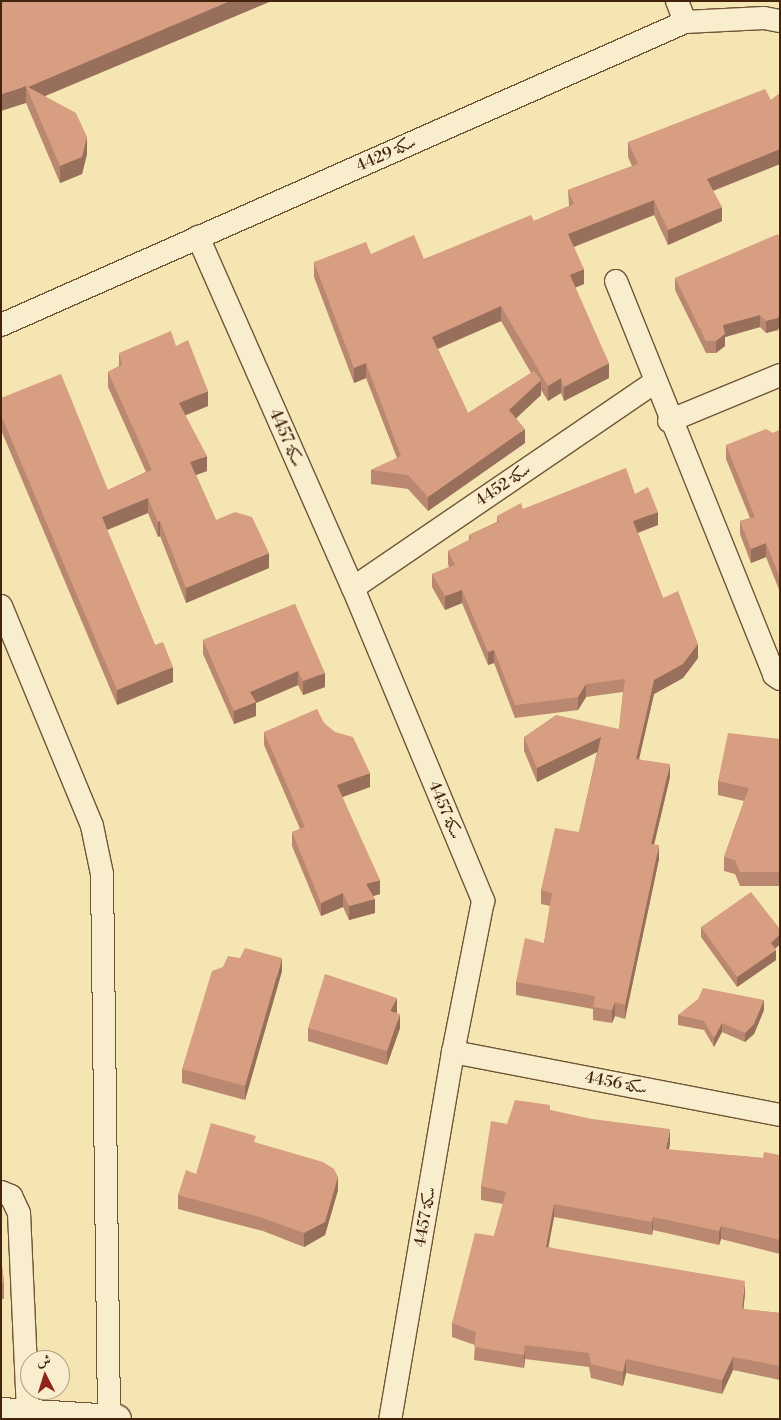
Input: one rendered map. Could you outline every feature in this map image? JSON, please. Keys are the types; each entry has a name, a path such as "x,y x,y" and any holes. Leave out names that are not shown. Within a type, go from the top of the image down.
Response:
{"street":[{"name":"سكة 4429","path":"1,325 198,237 681,12 764,18 780,21"},
{"name":"سكة 4457","path":"198,237 353,588 483,901 453,1052 390,1419"},
{"path":"616,281 669,421 774,675 780,679"},
{"path":"669,421 780,375"},
{"name":"سكة 4452","path":"353,588 654,383"},
{"path":"1,606 92,826 102,874 110,1418"},
{"name":"سكة 4456","path":"453,1052 780,1115"},
{"path":"1,1192 11,1196 19,1213 14,1413 117,1419"}],"building":[{"path":"1,1 230,1 28,87 76,113 87,137 82,157 60,166 26,86 1,94"},
{"path":"765,89 771,100 780,93 780,149 707,179 722,207 668,230 654,200 568,234 584,269 570,275 609,363 564,387 561,378 548,386 501,306 432,337 468,413 534,371 541,380 509,410 525,429 428,497 408,475 371,470 401,456 366,363 354,368 314,262 366,242 371,254 414,235 424,259 531,215 534,221 574,204 568,190 638,164 628,142"},
{"path":"778,234 780,237 780,312 778,318 766,321 760,315 723,325 725,334 716,341 706,341 675,278"},
{"path":"171,331 176,346 188,340 208,391 179,403 207,456 190,462 216,520 235,512 252,517 269,553 186,588 160,521 158,522 148,498 102,517 155,645 163,642 173,667 117,690 1,415 1,398 61,374 108,490 152,470 108,372 122,365 119,353"},
{"path":"766,429 773,433 780,430 780,578 766,543 751,549 740,521 755,517 726,445"},
{"path":"626,468 635,494 648,487 658,512 633,521 663,598 678,591 698,644 683,664 654,680 636,759 670,764 651,844 659,845 625,1005 615,1002 612,1010 593,1007 595,996 516,982 525,938 544,943 552,893 541,890 555,828 579,832 601,737 537,768 524,737 556,715 619,729 625,679 586,684 578,697 515,705 494,650 488,652 462,590 445,596 432,574 455,565 448,551 472,538 469,535 499,522 497,516 521,503 523,509"},
{"path":"295,604 325,673 303,681 298,671 250,692 256,702 234,711 203,640"},
{"path":"317,709 324,723 335,732 353,737 370,773 337,785 380,880 366,884 375,899 349,906 343,893 321,903 292,832 305,827 264,732"},
{"path":"728,733 780,739 780,872 740,872 735,860 724,857 749,788 718,781"},
{"path":"751,892 780,929 780,934 771,943 776,950 737,977 701,927"},
{"path":"245,948 282,958 245,1086 182,1069 212,971 223,967 228,956 240,958"},
{"path":"325,974 397,998 390,1011 400,1014 387,1051 308,1028"},
{"path":"703,988 764,1000 754,1024 745,1033 722,1023 714,1038 704,1021 678,1015 698,999"},
{"path":"515,1100 550,1105 550,1110 592,1119 670,1129 666,1149 763,1158 764,1152 780,1155 780,1240 721,1226 719,1231 653,1217 652,1222 554,1204 546,1247 745,1281 742,1309 780,1313 780,1366 733,1357 722,1380 626,1359 623,1372 591,1364 589,1353 525,1345 524,1355 474,1347 476,1332 452,1323 475,1233 494,1236 506,1192 481,1186 491,1121 507,1124"},
{"path":"211,1123 256,1136 254,1142 323,1162 334,1169 338,1177 325,1222 304,1233 263,1218 178,1195 186,1170 196,1174"},
{"path":"1,1257 4,1283 1,1283"}]}
